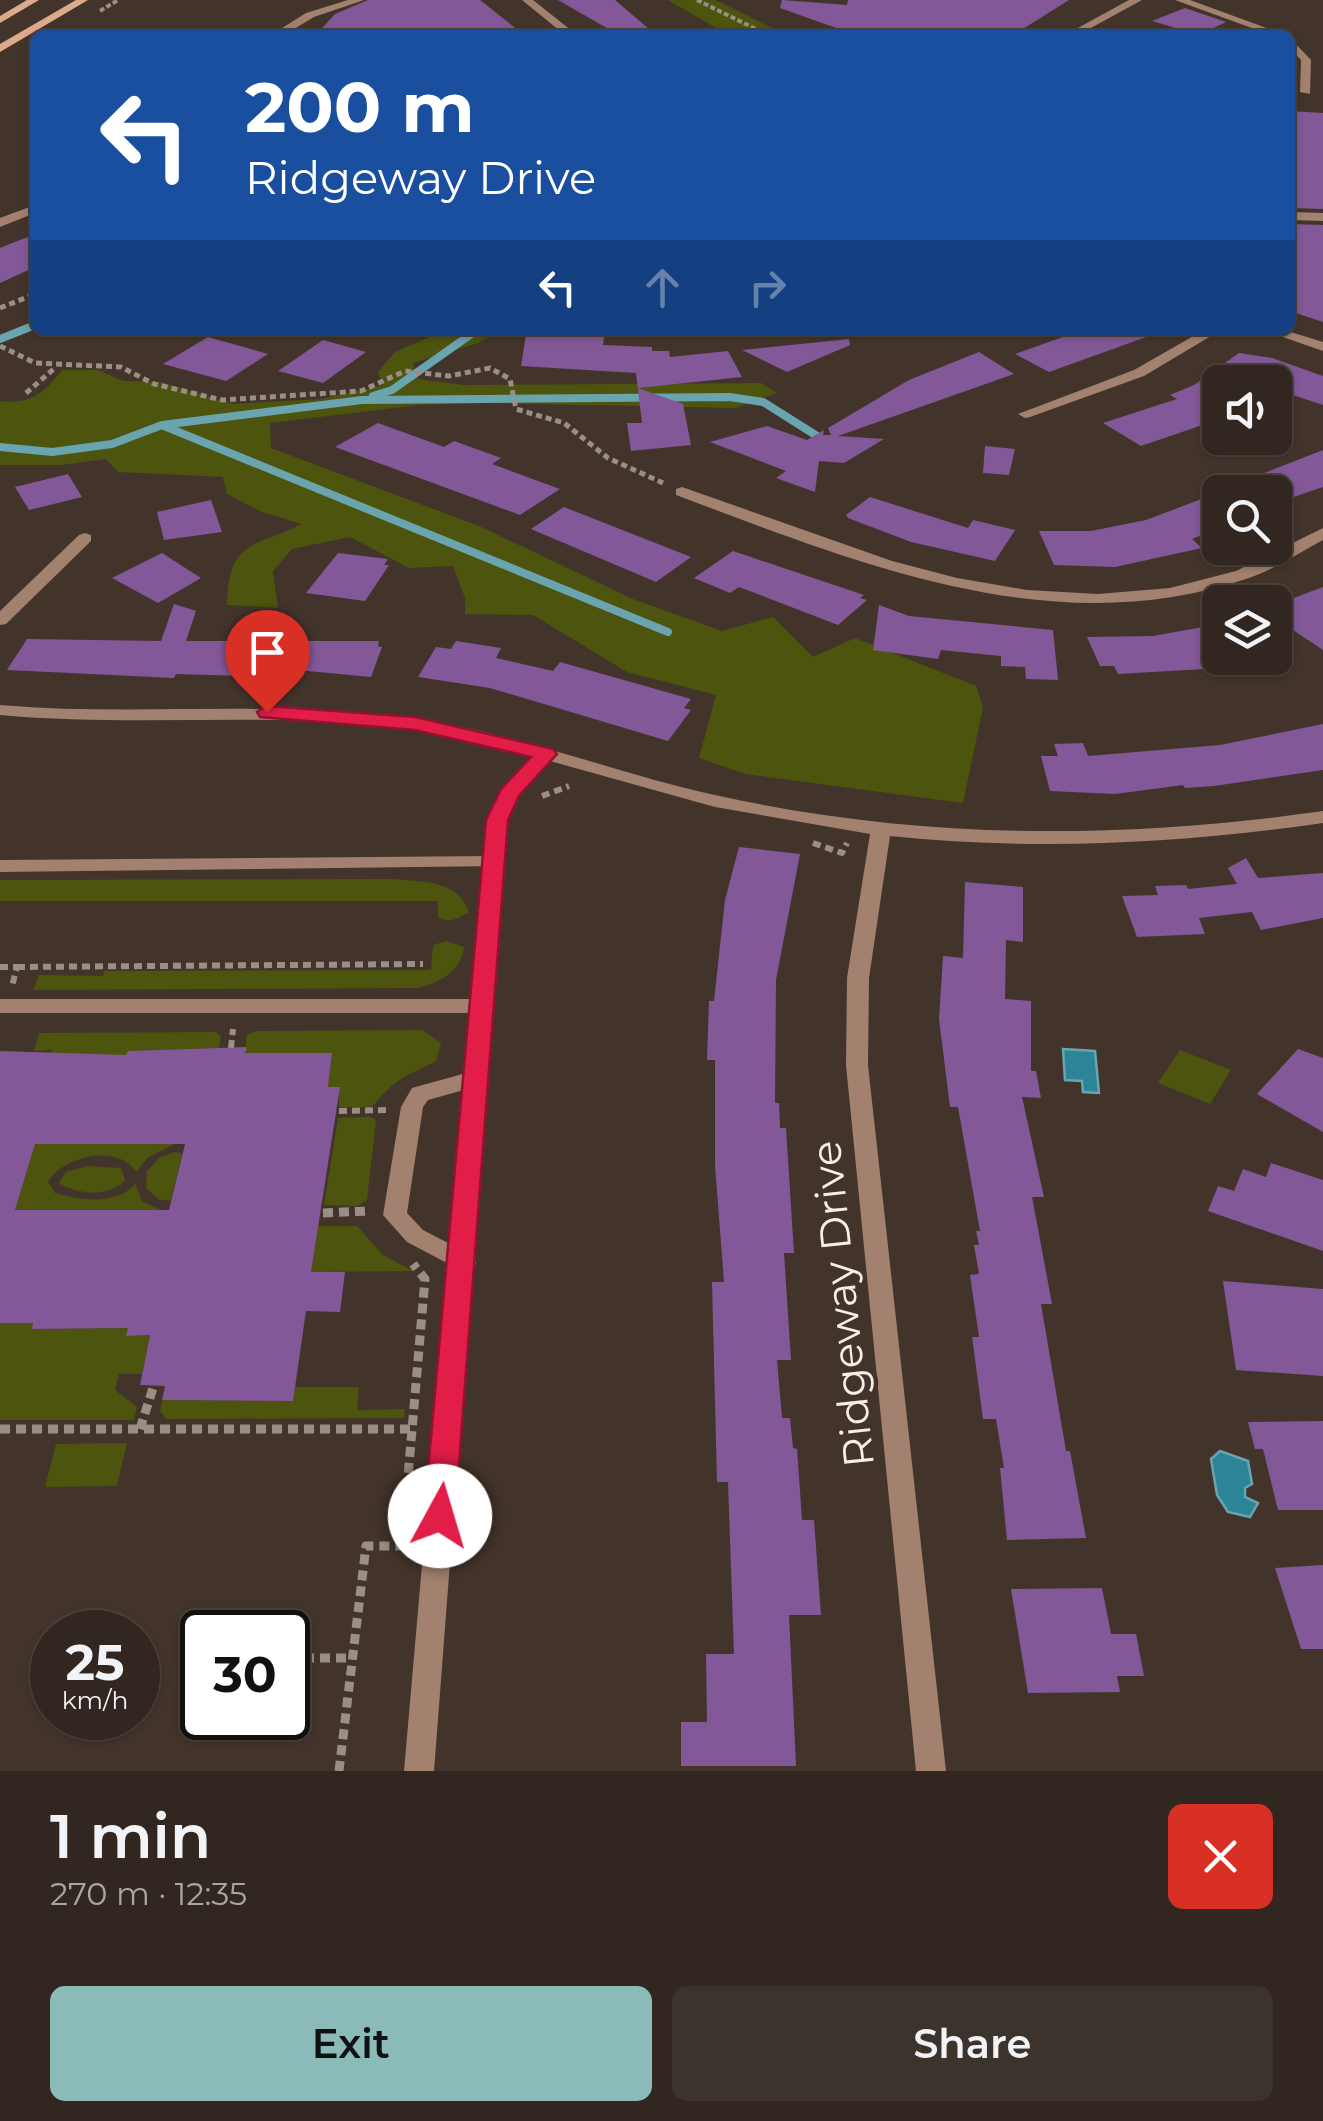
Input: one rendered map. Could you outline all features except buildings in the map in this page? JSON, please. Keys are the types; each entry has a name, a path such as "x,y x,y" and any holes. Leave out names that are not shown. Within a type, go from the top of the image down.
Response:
{"main road":[{"path":"0,20 34,0"},
{"path":"32,30 83,0"},
{"path":"0,49 30,31"}],"street":[{"path":"284,30 310,15 360,0"},
{"path":"527,0 566,30"},
{"path":"1080,30 1138,0"},
{"path":"1180,0 1267,30"},
{"path":"1295,47 1306,60 1306,92"},
{"path":"0,224 30,210"},
{"path":"1295,216 1323,217"},
{"path":"1025,414 1139,373 1205,335"},
{"path":"1285,335 1323,348"},
{"path":"682,492 898,570 1028,596 1120,597 1202,586 1279,560 1323,534"},
{"path":"0,620 85,538"},
{"path":"0,710 123,717 267,712 354,716 483,736 714,801 854,827 1008,838 1108,839 1192,834 1323,817"},
{"path":"419,1771 464,1263 497,820 509,793 546,754"},
{"name":"Ridgeway Drive","path":"881,829 858,978 857,1065 931,1771"},
{"path":"0,866 492,862"},
{"path":"6,997 483,1006"},
{"path":"464,1263 415,1236 396,1216 412,1107 420,1094 476,1078"}],"path":[{"path":"697,0 758,30"},
{"path":"0,308 30,296"},
{"path":"2,347 19,360 121,368 154,384 238,400 361,390 390,376 412,372 431,376 490,368 510,379 516,409 564,424 608,458 682,492"},
{"path":"26,393 58,366"},
{"path":"528,774 576,786"},
{"path":"798,840 842,853 854,827"},
{"path":"0,967 423,964"},
{"path":"6,997 17,967"},
{"path":"213,1028 252,1027"},
{"path":"231,1048 233,1028"},
{"path":"339,1111 388,1111 400,1094"},
{"path":"323,1213 370,1215 374,1191"},
{"path":"339,1771 366,1546 402,1546 426,1279 404,1258"},
{"path":"140,1429 154,1386"},
{"path":"0,1429 412,1429"},
{"path":"310,1658 352,1658"}],"green space":[{"path":"668,0 715,0 777,30 719,30"},
{"path":"434,335 492,335 413,363 418,379 464,385 761,383 777,393 735,408 419,405 270,423 271,448 479,526 633,599 722,631 773,617 813,657 855,638 976,686 983,707 963,803 745,774 699,758 716,695 627,672 533,615 465,614 465,598 453,566 409,568 350,537 292,549 273,571 278,608 227,605 229,583 239,556 247,548 302,524 262,512 227,494 223,477 118,472 106,459 62,465 0,465 0,401 36,396 62,370 98,370 123,381 161,382 234,404 321,399 383,385 378,372 395,352"},
{"path":"394,879 449,888 469,912 455,919 443,919 438,917 438,901 0,901 0,880"},
{"path":"447,941 464,947 458,963 440,980 416,988 33,990 39,975 103,976 104,971 431,970 433,945"},
{"path":"422,1030 441,1043 436,1061 398,1081 369,1107 339,1107 339,1087 328,1087 332,1053 245,1053 247,1035 256,1031"},
{"path":"216,1032 221,1037 219,1048 128,1051 126,1055 51,1056 52,1050 34,1051 39,1033"},
{"path":"1180,1050 1231,1070 1210,1104 1158,1083"},
{"path":"338,1118 376,1120 367,1200 357,1206 324,1205"},
{"path":"35,1144 175,1144 148,1157 136,1172 117,1158 91,1156 66,1165 48,1182 55,1193 97,1199 118,1196 135,1184 142,1201 161,1210 15,1210"},
{"path":"182,1154 171,1201 158,1199 146,1188 147,1171 160,1157"},
{"path":"87,1166 121,1168 125,1180 103,1192 75,1190 59,1183 66,1172"},
{"path":"318,1226 357,1226 383,1255 413,1271 311,1272"},
{"path":"0,1323 33,1323 33,1329 128,1328 127,1336 150,1335 142,1374 119,1374 115,1390 137,1407 134,1420 0,1420"},
{"path":"295,1387 359,1387 357,1410 405,1409 404,1418 166,1419 160,1411 162,1400 293,1401"},
{"path":"127,1443 117,1486 45,1487 56,1444"}],"water":[{"path":"1063,1049 1095,1051 1099,1093 1083,1092 1082,1081 1065,1080"},
{"path":"1220,1451 1248,1461 1252,1484 1245,1488 1245,1497 1258,1503 1250,1517 1228,1512 1217,1495 1211,1459"}],"waterway":[{"path":"0,339 30,327"},
{"path":"373,396 392,390 470,335"},
{"path":"0,447 52,452 112,444 162,425 362,400 730,397 763,402 825,441"},
{"path":"164,426 668,632"}],"route":[{"path":"267,712 354,716 415,724 483,736 546,754 509,793 497,820 464,1263 440,1516"}]}
